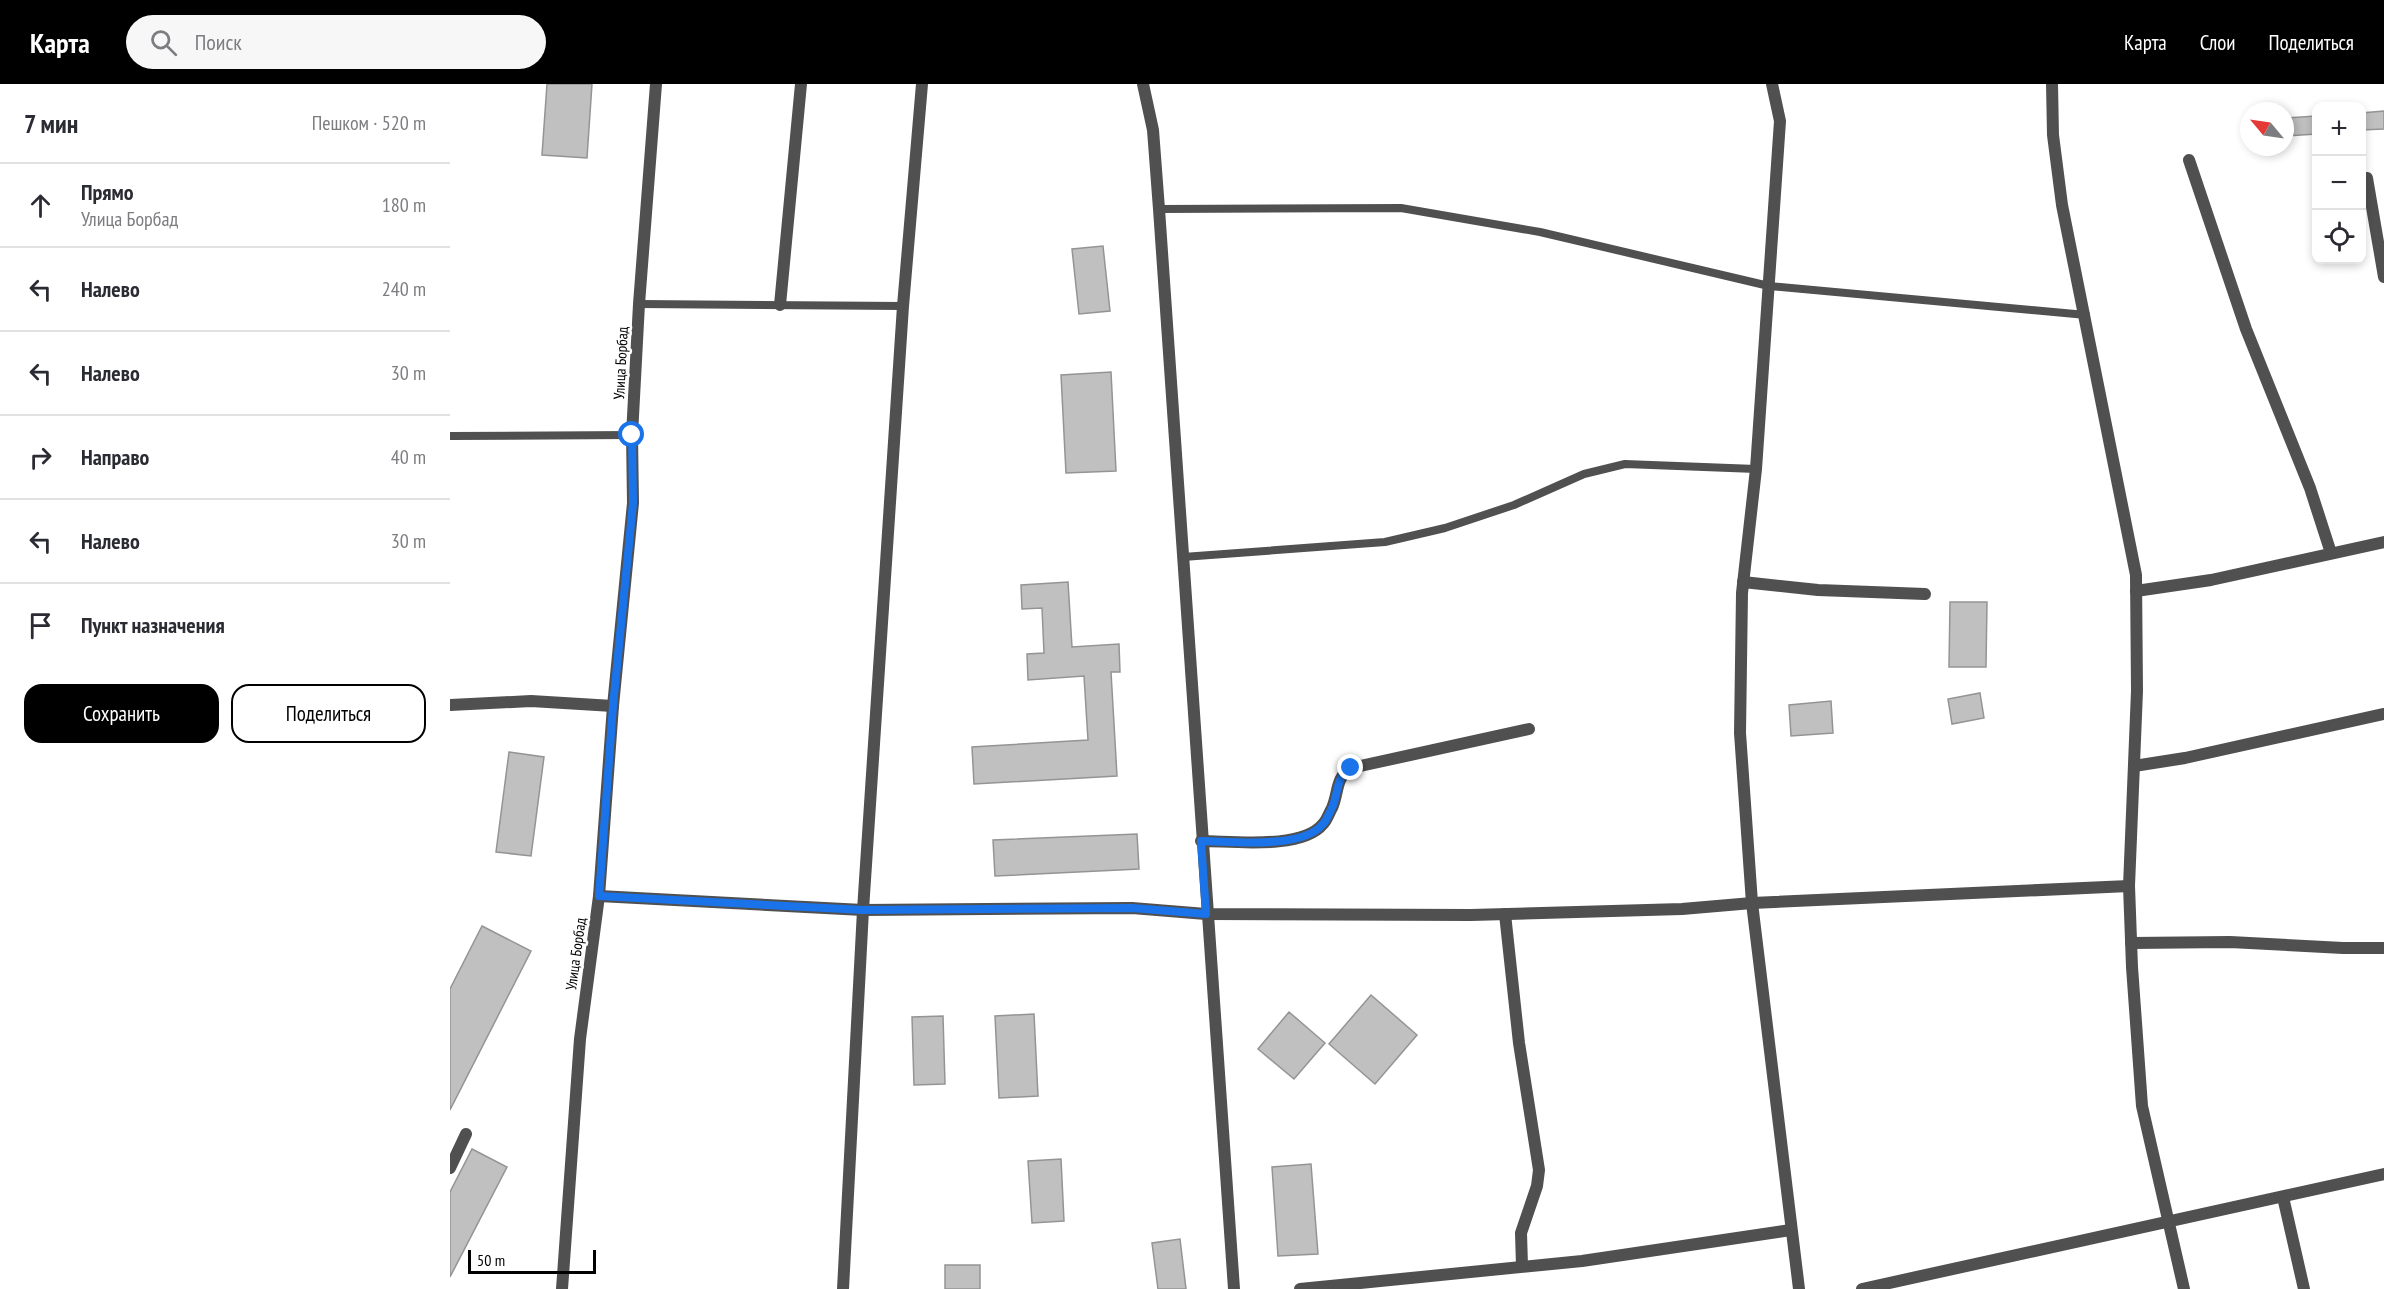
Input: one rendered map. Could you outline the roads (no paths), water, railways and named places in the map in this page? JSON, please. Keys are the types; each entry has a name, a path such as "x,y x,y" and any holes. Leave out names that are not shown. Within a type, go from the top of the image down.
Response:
{"street":[{"name":"Улица Борбад","path":"562,1289 580,1039 599,896 613,706 633,503 632,435 639,304 656,84"},
{"path":"780,305 801,84"},
{"path":"843,1289 863,910 903,306 922,84"},
{"path":"1143,84 1153,130 1159,209 1206,914 1234,1289"},
{"path":"1772,84 1780,121 1756,469 1743,582 1740,733 1752,903 1798,1289"},
{"path":"2052,84 2053,135 2062,205 2124,508 2136,591 2134,766 2129,886 2142,1106 2184,1289"},
{"path":"2189,160 2246,329 2310,488 2331,553"},
{"path":"2367,178 2378,209 2384,277"},
{"path":"2136,591 2211,580 2384,542"},
{"path":"1743,582 1818,590 1925,594"},
{"path":"450,705 531,701 613,706"},
{"path":"2134,766 2205,754 2383,714"},
{"path":"1201,841 1266,842 1301,838 1323,824 1333,805 1337,784 1343,773 1351,768 1529,729"},
{"path":"599,896 863,910 1132,908 1206,914 1505,914 1682,909 1752,903 2129,886"},
{"path":"1505,914 1519,1043 1539,1170 1537,1186 1521,1233 1522,1266"},
{"path":"2131,943 2230,942 2384,948"},
{"path":"450,1168 466,1134"},
{"path":"1862,1289 2384,1174"},
{"path":"2283,1197 2304,1289"},
{"path":"1300,1289 1582,1261 1791,1230"}],"lane":[{"path":"1159,209 1401,207 1540,232 1769,286 2086,315"},
{"path":"639,304 903,306"},
{"path":"450,436 632,435"},
{"path":"1183,556 1385,542 1445,528 1514,505 1584,474 1625,464 1756,469"}]}
